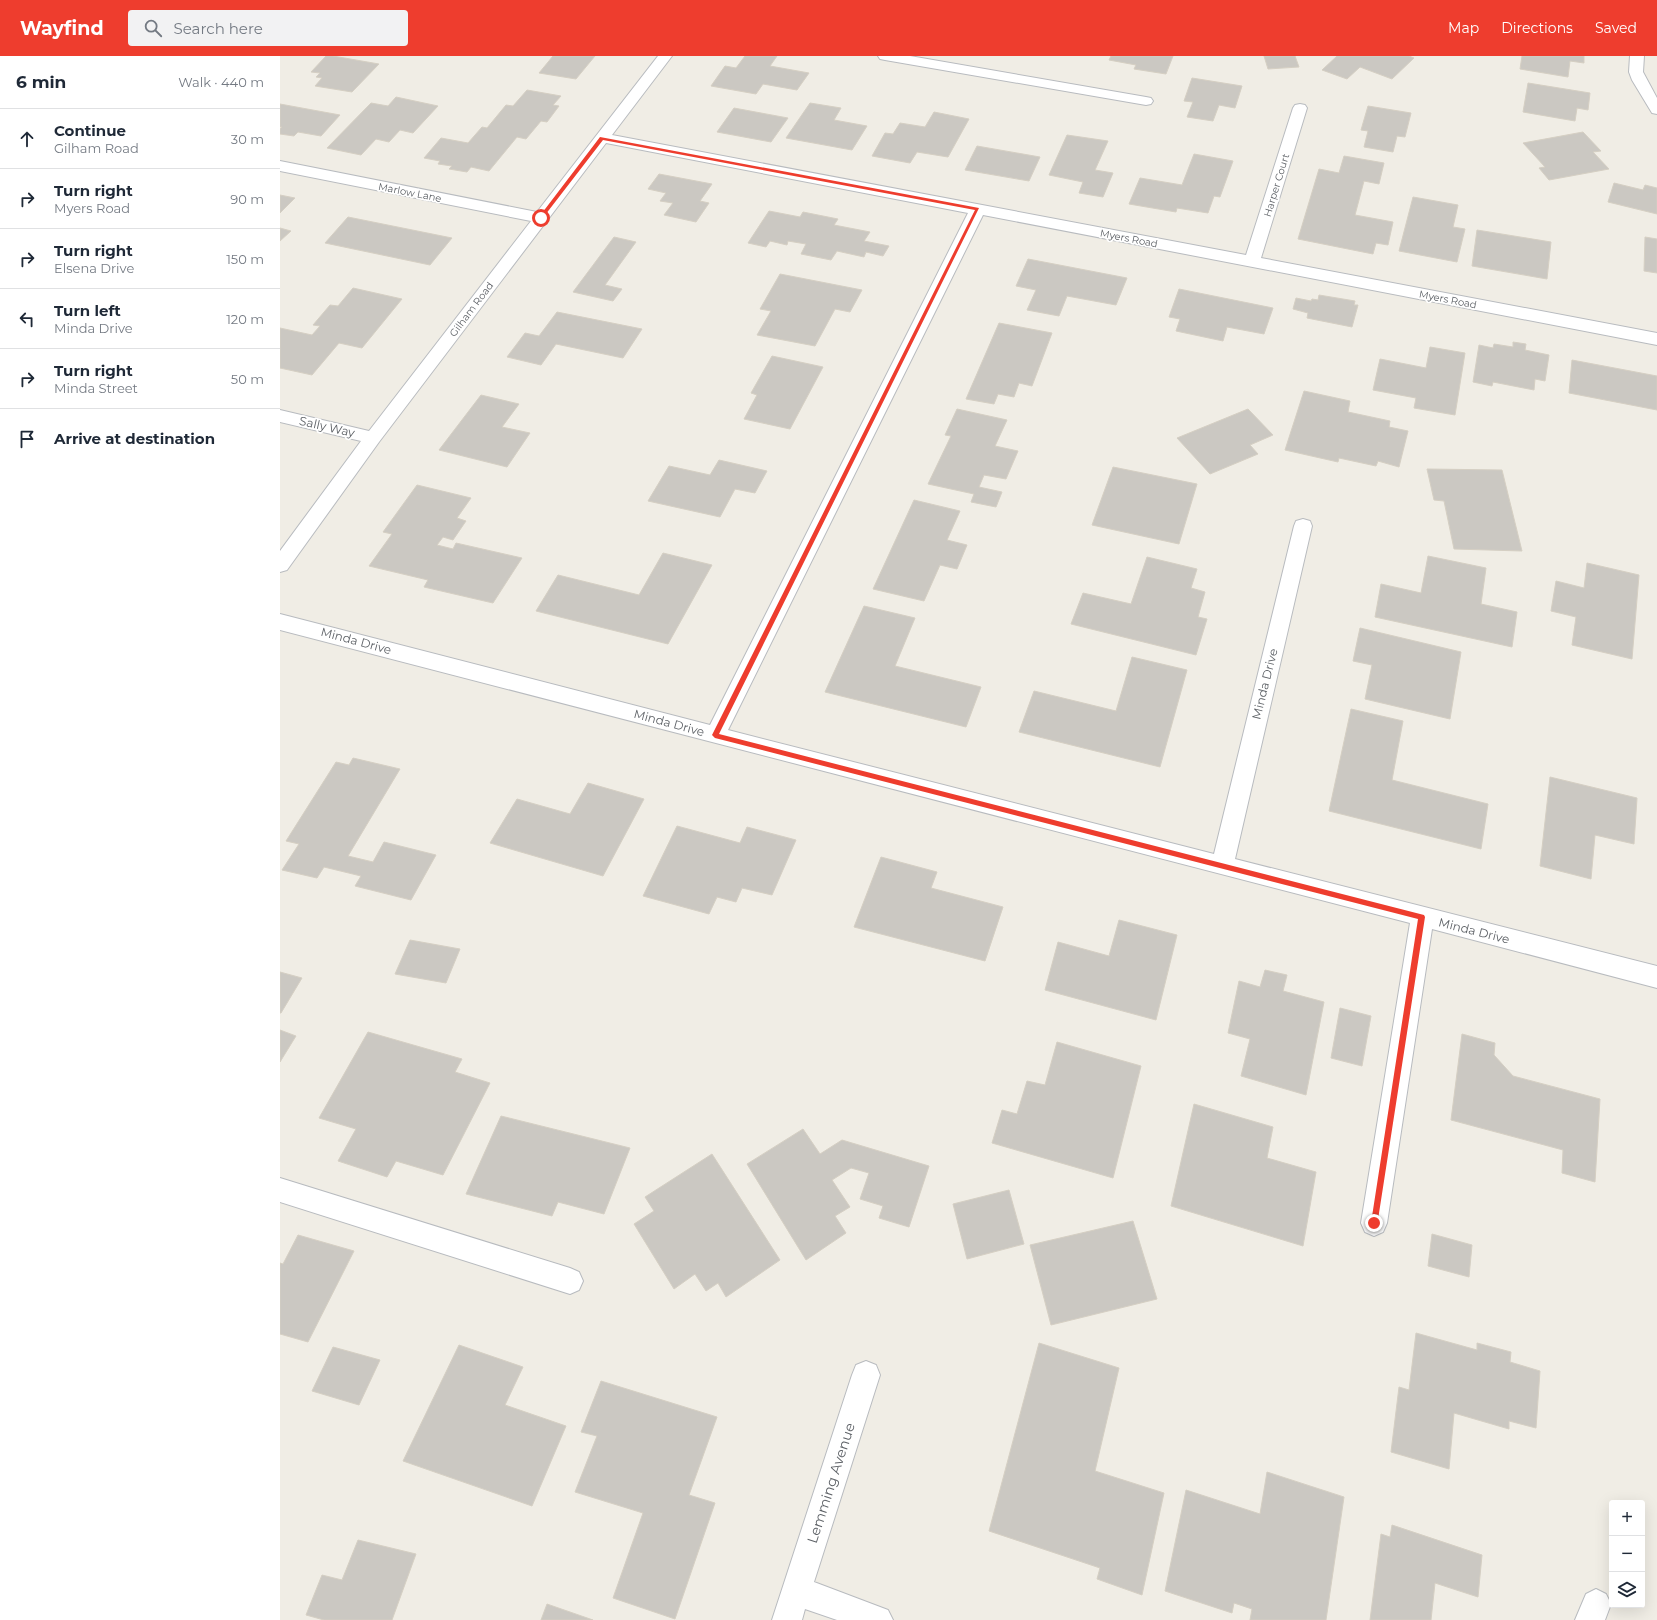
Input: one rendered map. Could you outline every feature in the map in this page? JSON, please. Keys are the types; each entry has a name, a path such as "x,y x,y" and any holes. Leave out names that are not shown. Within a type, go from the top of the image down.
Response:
{"street":[{"name":"Gilham Road","path":"280,564 373,438 665,56"},
{"path":"885,56 1146,101"},
{"path":"1637,56 1636,72 1638,80 1657,110"},
{"name":"Harper Court","path":"1252,262 1300,108"},
{"name":"Myers Road","path":"602,138 1657,339"},
{"name":"Marlow Lane","path":"280,166 541,218"},
{"path":"715,735 978,209"},
{"name":"Sally Way","path":"280,416 373,438"},
{"name":"Minda Drive","path":"1222,865 1303,526"},
{"name":"Minda Drive","path":"280,622 1657,977"},
{"path":"1374,1223 1422,917"},
{"path":"280,1190 570,1281"},
{"name":"Lemming Avenue","path":"787,1620 866,1375"},
{"path":"797,1591 878,1620"}],"building":[{"path":"326,56 379,64 352,92 315,86 322,78 316,77 320,73 311,72"},
{"path":"553,56 595,56 576,79 539,73"},
{"path":"745,56 777,56 770,66 809,73 797,90 763,84 756,94 711,86 725,66 736,68"},
{"path":"1111,56 1173,56 1166,74 1134,69 1136,65 1109,60"},
{"path":"1264,56 1295,56 1299,67 1268,69"},
{"path":"1337,56 1409,56 1414,58 1392,79 1360,67 1347,79 1322,70"},
{"path":"1522,56 1584,56 1584,63 1570,61 1568,77 1520,69"},
{"path":"1192,78 1242,86 1235,108 1219,105 1213,121 1187,117 1193,102 1184,101"},
{"path":"1528,83 1590,93 1588,110 1577,108 1575,121 1523,112"},
{"path":"527,90 561,96 553,105 559,106 547,122 541,121 526,139 517,137 489,171 471,167 467,172 449,169 452,166 438,164 440,161 424,158 441,138 468,143 482,127 487,128 506,105 513,106"},
{"path":"396,97 438,106 413,133 400,130 389,142 376,139 361,155 327,148 371,103 388,106"},
{"path":"810,103 841,108 834,120 867,126 852,150 786,138"},
{"path":"280,104 340,115 321,136 298,132 294,136 280,134 280,129 282,127 280,127"},
{"path":"1368,106 1411,113 1405,137 1397,136 1393,152 1364,147 1368,131 1361,130"},
{"path":"734,108 788,118 771,142 717,132"},
{"path":"934,112 969,119 948,157 917,152 910,163 872,156 885,133 893,134 900,123 925,127"},
{"path":"1583,132 1601,151 1593,152 1609,169 1549,180 1539,168 1545,167 1523,143"},
{"path":"1067,135 1108,141 1095,170 1113,173 1103,197 1079,193 1083,182 1049,175"},
{"path":"977,146 1040,157 1029,181 965,170"},
{"path":"1194,154 1233,161 1220,197 1214,196 1208,213 1177,208 1176,212 1129,204 1140,178 1182,185"},
{"path":"1344,156 1384,163 1379,184 1364,181 1355,215 1393,222 1388,245 1376,243 1373,254 1298,239 1319,169 1339,173"},
{"path":"659,174 712,184 700,201 709,203 696,222 664,215 673,203 660,201 666,193 648,189"},
{"path":"1614,183 1643,190 1645,185 1657,188 1657,214 1608,202"},
{"path":"280,195 295,198 280,213"},
{"path":"1413,197 1458,205 1453,227 1465,229 1457,262 1399,251"},
{"path":"769,211 800,217 803,212 838,219 834,225 870,232 864,241 889,246 883,256 866,252 864,257 837,251 831,260 801,254 806,244 788,241 787,245 770,241 766,247 748,243"},
{"path":"348,217 452,238 430,265 325,243"},
{"path":"280,228 291,231 280,241"},
{"path":"1477,230 1551,242 1547,279 1472,266"},
{"path":"614,237 636,242 605,285 622,289 613,301 573,292"},
{"path":"1645,237 1657,239 1657,273 1644,271"},
{"path":"1028,259 1127,278 1116,305 1067,296 1059,316 1027,310 1036,290 1016,286"},
{"path":"780,274 862,290 850,312 835,309 815,346 757,335 771,311 760,309"},
{"path":"353,288 402,299 362,348 339,343 312,375 280,368 280,328 312,335 320,326 313,325 330,305 338,306"},
{"path":"1179,289 1273,308 1264,334 1227,327 1223,341 1176,331 1180,319 1169,317"},
{"path":"1319,295 1355,301 1354,305 1358,305 1352,327 1307,318 1308,313 1293,309 1296,298 1311,301 1312,299 1318,300"},
{"path":"557,312 642,329 623,358 556,344 541,365 507,357 525,333 539,336"},
{"path":"999,323 1052,333 1032,386 1019,383 1014,397 998,394 994,404 966,399"},
{"path":"1513,342 1526,344 1525,350 1549,355 1545,381 1535,379 1534,390 1493,382 1492,386 1473,382 1479,345 1493,348 1494,344 1513,347"},
{"path":"1430,347 1465,353 1455,415 1414,408 1416,398 1373,390 1380,359 1426,368"},
{"path":"772,356 823,367 790,429 744,419 757,395 751,393"},
{"path":"1572,360 1657,376 1657,410 1569,393"},
{"path":"1304,391 1350,401 1348,412 1390,421 1389,427 1408,431 1399,467 1378,461 1376,466 1339,458 1338,462 1285,450"},
{"path":"481,395 519,404 502,427 530,433 507,467 439,450"},
{"path":"957,409 1007,420 995,446 1018,451 1006,479 984,475 979,487 1002,492 996,507 971,502 974,494 928,484 951,436 945,435"},
{"path":"1248,409 1273,435 1250,445 1258,454 1210,474 1177,438"},
{"path":"719,460 767,471 755,493 735,489 720,517 648,501 669,466 710,475"},
{"path":"1113,467 1197,484 1179,544 1092,525"},
{"path":"1427,469 1502,470 1522,551 1454,549 1444,501 1434,500"},
{"path":"417,485 471,498 457,518 466,521 453,540 443,537 437,545 453,549 456,543 522,558 493,603 424,587 428,580 369,566 392,534 383,532"},
{"path":"914,500 960,511 947,540 967,545 957,569 940,565 924,601 873,589"},
{"path":"663,553 712,565 668,644 536,611 558,575 639,595"},
{"path":"1428,556 1486,568 1481,604 1517,612 1512,647 1375,617 1381,584 1421,593"},
{"path":"1147,557 1197,569 1191,588 1205,592 1198,617 1207,619 1196,655 1071,624 1083,593 1131,604"},
{"path":"1587,563 1639,575 1632,659 1572,645 1576,617 1551,611 1556,581 1584,588"},
{"path":"864,606 915,618 895,666 981,687 966,727 825,692"},
{"path":"1360,628 1461,652 1450,719 1365,699 1372,665 1353,661"},
{"path":"1132,657 1187,670 1160,767 1019,732 1034,691 1116,711"},
{"path":"1351,709 1403,721 1392,780 1488,804 1481,849 1329,811"},
{"path":"353,758 400,769 348,856 373,862 384,842 436,855 411,900 355,886 361,876 324,867 317,878 282,870 299,844 286,841 336,762 349,765"},
{"path":"1550,777 1637,798 1634,844 1595,835 1591,879 1540,866"},
{"path":"588,783 644,799 603,876 490,843 517,799 570,814"},
{"path":"677,826 740,843 747,827 796,840 772,895 742,888 736,902 717,897 709,914 643,896"},
{"path":"881,857 937,872 931,888 1003,907 985,961 854,927"},
{"path":"1119,920 1177,935 1156,1020 1045,990 1058,942 1109,956"},
{"path":"410,940 460,949 446,983 395,974"},
{"path":"1265,970 1287,975 1283,991 1324,1002 1306,1095 1241,1076 1250,1039 1228,1033 1239,981 1260,987"},
{"path":"280,972 302,978 281,1013 280,1013"},
{"path":"1340,1008 1371,1016 1362,1066 1331,1058"},
{"path":"280,1030 296,1036 280,1062"},
{"path":"368,1032 462,1059 455,1072 490,1083 443,1175 396,1161 387,1177 338,1161 356,1129 319,1118"},
{"path":"1462,1034 1495,1043 1494,1055 1513,1076 1600,1099 1595,1182 1562,1173 1563,1150 1451,1120"},
{"path":"1057,1042 1141,1066 1113,1178 992,1143 1002,1110 1017,1114 1027,1081 1045,1085"},
{"path":"1194,1104 1273,1127 1267,1158 1316,1172 1303,1246 1171,1206"},
{"path":"501,1116 630,1148 604,1214 558,1202 552,1216 466,1194"},
{"path":"803,1129 820,1154 842,1140 929,1166 909,1227 879,1218 883,1206 860,1199 869,1173 851,1168 832,1180 850,1207 835,1216 846,1233 806,1260 747,1164"},
{"path":"712,1154 780,1260 726,1297 718,1283 706,1291 695,1274 674,1289 634,1224 654,1211 645,1197"},
{"path":"1009,1190 1024,1244 967,1259 953,1204"},
{"path":"1133,1221 1157,1299 1051,1325 1030,1245"},
{"path":"1432,1234 1472,1245 1469,1277 1428,1266"},
{"path":"298,1235 354,1251 308,1342 280,1334 280,1263 283,1264"},
{"path":"1416,1333 1477,1350 1477,1343 1511,1352 1510,1362 1540,1371 1536,1428 1509,1421 1509,1429 1454,1413 1449,1469 1391,1452 1399,1387 1409,1390"},
{"path":"1039,1343 1119,1368 1095,1471 1164,1493 1142,1595 1097,1579 1100,1568 989,1531"},
{"path":"459,1345 523,1367 505,1405 566,1426 532,1506 403,1461"},
{"path":"333,1347 380,1360 359,1405 312,1391"},
{"path":"601,1381 717,1417 689,1495 715,1503 675,1619 613,1598 643,1513 575,1492 597,1436 581,1432"},
{"path":"1267,1472 1344,1497 1326,1620 1250,1620 1252,1609 1234,1603 1232,1613 1165,1591 1186,1490 1260,1514"},
{"path":"1392,1525 1482,1555 1478,1597 1435,1583 1431,1620 1370,1620 1381,1534 1390,1537"},
{"path":"358,1540 416,1554 392,1620 324,1620 306,1615 322,1575 342,1580"},
{"path":"547,1604 593,1620 541,1620"}],"route":[{"path":"541,218 602,138 978,209 715,735 1422,917 1374,1223"}]}
